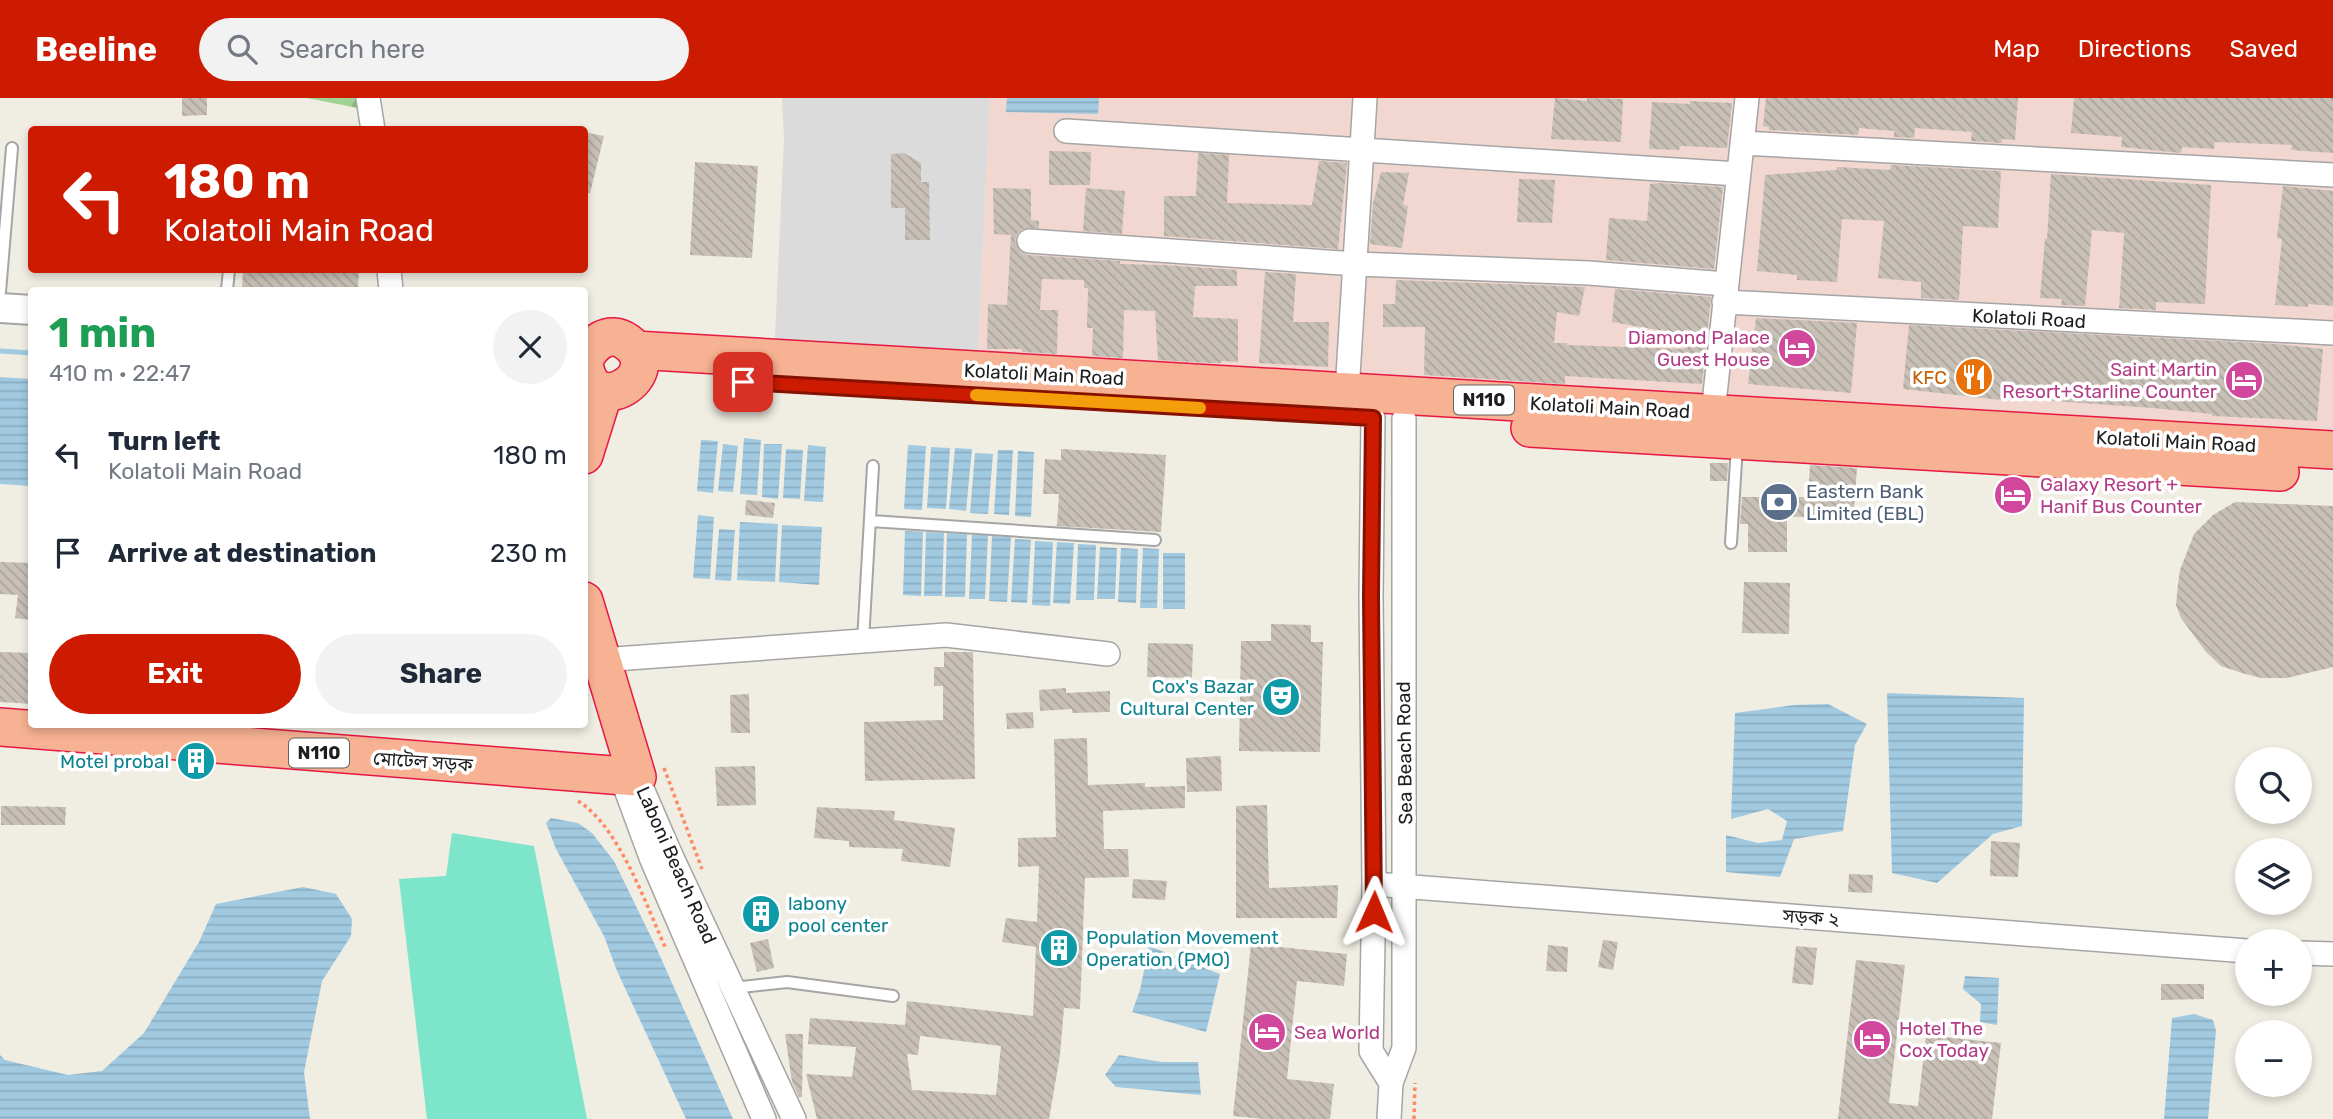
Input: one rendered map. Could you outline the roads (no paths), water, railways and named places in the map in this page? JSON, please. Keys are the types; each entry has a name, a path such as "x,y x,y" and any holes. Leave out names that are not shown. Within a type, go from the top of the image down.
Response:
{"highway":[{"path":"613,337 626,341 636,363 629,386 617,392 589,373 590,348 600,340 613,337"},
{"name":"Kolatoli Main Road","path":"636,363 904,378 1347,392 2333,450"},
{"name":"Kolatoli Main Road","path":"904,378 1389,418 1737,442 2333,475"},
{"name":"Laboni Beach Road","path":"588,632 593,671 640,771"},
{"name":"মোটেল সড়ক","path":"0,727 640,771"}],"street":[{"path":"368,98 372,126"},
{"path":"1347,392 1365,98"},
{"path":"1713,413 1746,98"},
{"path":"1066,131 1738,174"},
{"path":"1742,143 2333,175"},
{"name":"Kolatoli Road","path":"1029,241 1356,264 1589,274 1725,293 2333,333"},
{"path":"0,308 28,310"},
{"name":"Sea Beach Road","path":"1389,418 1403,657 1406,886 1404,1048 1391,1083 1389,1119"},
{"name":"Sea Beach Road","path":"1389,418 1372,658 1374,884 1371,1051 1391,1083"},
{"path":"593,671 863,641 946,635 1108,654"},
{"path":"1372,658 1403,657"},
{"name":"Laboni Beach Road","path":"640,771 733,988 794,1119"},
{"name":"Laboni Beach Road","path":"640,771 652,860 764,1119"},
{"name":"সড়ক ২","path":"1374,884 2235,950"},
{"path":"2312,953 2333,954"}],"lane":[{"path":"0,292 12,148"},
{"path":"1731,543 1737,442"},
{"path":"863,641 873,466"},
{"path":"871,521 1155,540"},
{"path":"733,988 788,982 892,996"}],"water":[{"path":"1007,98 1099,98 1098,114 1006,112"},
{"path":"0,377 28,379 28,486 0,484"},
{"path":"744,438 761,440 757,495 740,494"},
{"path":"701,440 718,441 713,493 697,491"},
{"path":"723,444 738,446 733,492 718,491"},
{"path":"764,444 782,444 778,499 762,497"},
{"path":"808,445 826,447 823,502 804,501"},
{"path":"908,445 926,446 922,510 904,509"},
{"path":"931,447 950,448 946,509 927,508"},
{"path":"955,448 972,449 966,511 949,509"},
{"path":"786,449 803,450 800,499 783,498"},
{"path":"998,450 1013,450 1009,515 994,514"},
{"path":"1018,451 1034,452 1031,517 1015,516"},
{"path":"975,453 993,454 988,514 970,513"},
{"path":"698,515 714,517 710,579 693,578"},
{"path":"740,522 778,524 775,582 737,580"},
{"path":"782,525 822,527 819,585 779,582"},
{"path":"719,529 735,530 731,581 715,580"},
{"path":"905,531 923,532 921,596 903,595"},
{"path":"926,532 944,533 942,596 924,596"},
{"path":"947,533 967,534 965,597 945,597"},
{"path":"972,535 988,535 985,599 969,599"},
{"path":"992,536 1011,537 1007,602 989,601"},
{"path":"1015,539 1031,540 1027,603 1011,602"},
{"path":"1035,541 1053,542 1050,606 1032,605"},
{"path":"1057,542 1074,543 1070,604 1053,603"},
{"path":"1078,544 1096,545 1094,600 1076,600"},
{"path":"1100,547 1117,548 1115,599 1097,599"},
{"path":"1121,548 1138,549 1136,603 1118,602"},
{"path":"1143,548 1159,549 1157,608 1140,608"},
{"path":"1163,553 1185,553 1185,609 1163,609"},
{"path":"1887,693 2024,698 2022,826 1993,834 1937,883 1892,873"},
{"path":"1828,704 1867,724 1855,745 1843,831 1794,839 1780,877 1726,872 1726,835 1758,843 1782,840 1787,821 1768,809 1731,819 1735,713 1794,705"},
{"path":"551,818 578,823 592,833 614,861 733,1119 686,1119 617,971 604,936 556,849 546,823"},
{"path":"303,887 336,894 352,919 351,936 322,981 304,1072 310,1119 0,1119 0,1055 5,1060 68,1075 102,1071 144,1033 199,942 216,904"},
{"path":"1149,946 1220,974 1206,1032 1132,1012 1140,990"},
{"path":"1965,976 1999,978 1997,1025 1980,1022 1981,1004 1963,989"},
{"path":"2194,1014 2213,1020 2216,1031 2208,1119 2164,1119 2172,1018"},
{"path":"1119,1055 1162,1062 1198,1062 1201,1095 1116,1087 1105,1075"}],"waterway":[{"path":"0,351 28,353"}],"place":[{"name":"Diamond Palace Guest House","path":"1797,348"},
{"name":"KFC","path":"1974,377"},
{"name":"Saint Martin Resort+Starline Counter","path":"2244,380"},
{"name":"Galaxy Resort + Hanif Bus Counter","path":"2013,495"},
{"name":"Eastern Bank Limited (EBL)","path":"1779,502"},
{"name":"Cox's Bazar Cultural Center","path":"1281,697"},
{"name":"Motel probal","path":"196,761"},
{"name":"labony pool center","path":"761,914"},
{"name":"Population Movement Operation (PMO)","path":"1059,948"},
{"name":"Sea World","path":"1267,1032"},
{"name":"Hotel The Cox Today","path":"1872,1039"}]}
